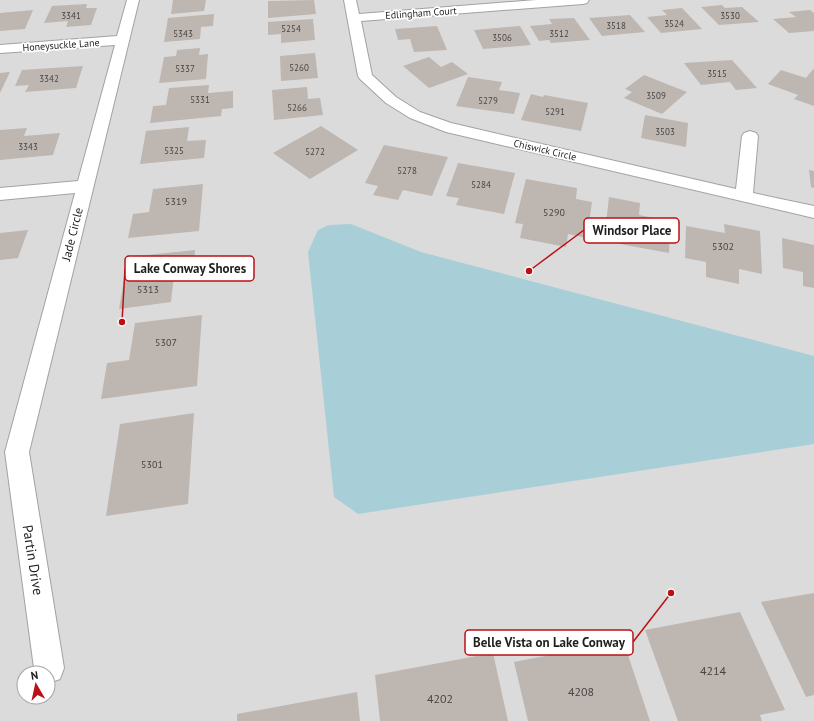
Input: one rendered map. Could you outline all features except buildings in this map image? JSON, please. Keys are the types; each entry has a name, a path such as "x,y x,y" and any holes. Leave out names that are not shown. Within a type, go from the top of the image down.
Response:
{"street":[{"name":"Jade Circle","path":"8,453 84,186 133,0"},
{"name":"Chiswick Circle","path":"350,0 365,76 391,100 415,115 446,127 814,212"},
{"name":"Edlingham Court","path":"354,18 583,0"},
{"name":"Honeysuckle Lane","path":"0,50 122,40"},
{"path":"744,197 750,136"},
{"path":"0,194 84,186"},
{"name":"Partin Drive","path":"8,453 48,665"}],"shaded area":[{"path":"0,0 814,0 814,721 0,721"}],"water":[{"path":"351,224 421,252 814,356 814,444 358,514 334,497 308,252 318,230 329,225"}],"place":[{"name":"Windsor Place","path":"529,271"},
{"name":"Lake Conway Shores","path":"122,322"},
{"name":"Belle Vista on Lake Conway","path":"671,593"}]}
